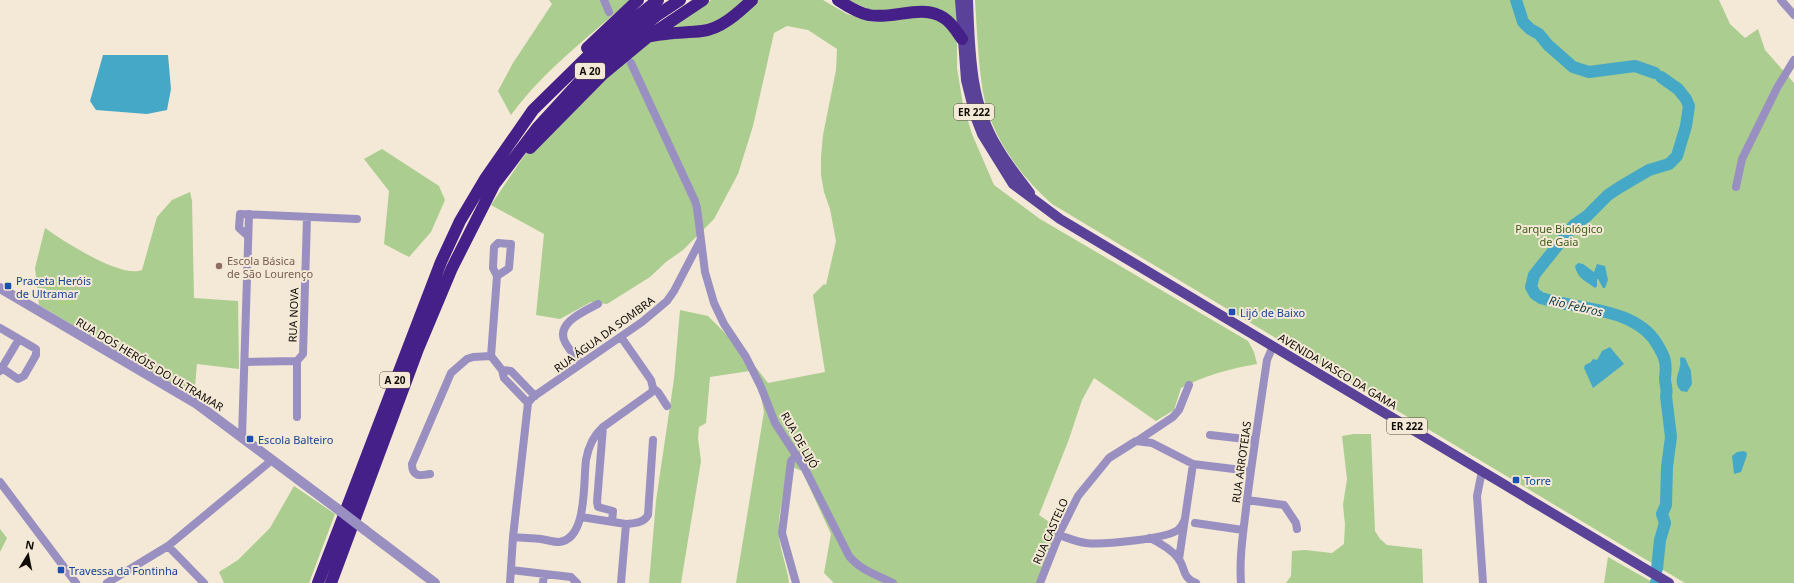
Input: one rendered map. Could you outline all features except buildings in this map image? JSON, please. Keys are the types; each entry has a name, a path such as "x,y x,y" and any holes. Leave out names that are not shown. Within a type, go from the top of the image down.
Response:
{"highway":[{"path":"533,110 541,95 611,24 638,0"},
{"name":"A 20","path":"318,583 444,255 460,221 485,179 533,110 586,58 658,0"},
{"name":"A 20","path":"331,583 418,349 452,268 494,185 536,128 593,67 656,16 680,0"},
{"path":"514,158 525,153 602,75 649,36 703,0"},
{"path":"649,36 666,33 703,31 717,26 734,15 752,0"},
{"path":"838,0 868,15 880,16 928,12 937,14 952,24 962,39"}],"main road":[{"name":"AVENIDA VASCO DA GAMA","path":"960,0 967,86 975,116 992,153 1013,184 1060,219 1669,583"},
{"name":"AVENIDA VASCO DA GAMA","path":"968,0 973,79 982,113 998,149 1037,203"}],"street":[{"path":"604,0 609,12"},
{"path":"1781,0 1794,15"},
{"path":"1736,187 1742,159 1777,88 1794,60"},
{"path":"631,63 695,201 700,241"},
{"path":"242,437 249,214 357,218"},
{"name":"RUA NOVA","path":"297,417 297,361 302,354 307,217"},
{"name":"RUA ÁGUA DA SOMBRA","path":"528,403 535,396 642,322 667,301 674,291 700,241"},
{"name":"RUA DE LIJÓ","path":"700,241 705,272 714,303 724,324 746,357 755,374 775,423 796,455 849,556 855,564 893,583"},
{"path":"498,276 491,356 502,370 504,378 528,403 525,417 510,583"},
{"name":"RUA DOS HERÓIS DO ULTRAMAR","path":"0,288 197,404 435,583"},
{"path":"581,364 564,341 563,332 567,323 598,304"},
{"path":"0,328 19,339 36,349 36,355 24,376 18,379 1,369 3,359 19,339"},
{"path":"513,537 559,542 573,536 581,517 586,459 590,444 603,427 639,403 652,392 652,380 621,337"},
{"name":"RUA ARROTEIAS","path":"1241,583 1240,566 1243,530 1254,440 1267,360 1273,346"},
{"path":"430,474 419,476 416,475 412,469 412,464 451,373 473,357 491,356"},
{"path":"245,362 297,361"},
{"path":"502,370 511,371 535,396"},
{"name":"RUA CASTELO","path":"1040,583 1074,502 1101,467 1118,452 1173,417 1179,410 1189,385"},
{"path":"653,388 658,392 667,406"},
{"path":"603,427 596,502 598,507 602,510 613,511 612,522"},
{"path":"1210,435 1254,440"},
{"path":"581,517 626,524 641,522 647,518 653,440"},
{"path":"1136,441 1152,443 1193,464 1250,472"},
{"path":"796,455 791,461 782,533 796,583"},
{"path":"107,583 168,546 268,465 272,460"},
{"path":"1179,559 1193,464"},
{"path":"1482,471 1477,496 1483,583"},
{"path":"0,482 76,583"},
{"path":"1247,500 1284,505 1296,523 1297,529"},
{"path":"1059,535 1094,544 1150,538 1165,536 1179,530 1184,521"},
{"path":"1195,523 1243,530"},
{"path":"621,583 626,524"},
{"path":"1150,538 1164,546 1179,559 1186,577 1196,583"},
{"path":"168,546 204,583"},
{"path":"511,570 570,577 577,583"},
{"path":"543,583 544,574"}],"green space":[{"path":"549,0 630,0 552,69 511,115 498,91 513,63 552,4"},
{"path":"711,0 745,0 732,13 712,24 669,29"},
{"path":"753,0 823,0 847,14 873,22 914,17 937,18 952,32 957,43 957,68 963,105 972,134 994,185 1040,219 1248,341 1254,352 1257,364 1218,373 1181,388 1174,410 1156,421 1094,378 1082,400 1069,439 1039,515 1058,528 1037,583 834,583 824,573 831,534 802,471 790,466 779,519 779,537 789,583 736,583 764,412 756,370 710,377 706,423 699,427 698,438 701,461 681,583 649,583 656,501 674,379 680,310 708,316 744,352 768,383 825,372 813,295 824,284 826,285 836,241 830,209 824,192 821,175 821,157 823,135 836,70 837,49 808,30 787,26 774,33 753,126 738,174 714,219 683,250 666,262 650,277 607,304 591,302 560,319 536,315 544,234 491,205 526,153 569,107 653,36 704,35"},
{"path":"847,0 956,0 957,21 956,23 869,9"},
{"name":"Parque Biológico de Gaia","path":"975,0 1719,0 1730,24 1745,38 1758,29 1765,50 1794,83 1794,583 1685,583 1052,204 1018,168 999,139 992,124 981,80"},
{"path":"382,149 439,186 445,200 431,232 409,257 384,244 389,191 364,159"},
{"path":"190,192 192,201 194,298 238,301 239,369 197,364 194,397 39,305 35,268 45,228 78,249 107,264 121,269 133,271 142,270 157,217 172,200"},
{"path":"1371,434 1375,531 1380,539 1387,545 1422,549 1423,583 1286,583 1291,576 1292,551 1305,550 1332,553 1344,544 1345,524 1343,505 1347,479 1342,436"},
{"path":"294,486 335,514 309,583 224,583 219,572 238,560 270,528"},
{"path":"0,529 7,538 0,552"},
{"path":"1608,557 1654,583 1604,583"}],"water":[{"path":"103,55 168,55 171,89 167,110 147,114 96,110 90,101"},
{"path":"1578,263 1583,264 1594,272 1597,264 1605,266 1608,280 1605,288 1603,288 1598,279 1597,286 1595,288 1582,279 1575,266"},
{"path":"1610,347 1624,364 1593,388 1584,368 1585,365 1593,359 1597,360 1602,351"},
{"path":"1681,357 1685,358 1691,371 1692,384 1687,392 1681,391 1677,385 1677,376"},
{"path":"1744,451 1747,455 1741,472 1734,474 1732,456 1737,452"}],"waterway":[{"name":"Rio Febros","path":"1516,0 1523,22 1530,29 1539,34 1548,45 1573,67 1589,72 1635,66 1655,73"},
{"name":"Rio Febros","path":"1657,569 1660,540 1665,523 1662,514 1666,505 1667,467 1671,437 1666,396 1666,368 1662,353 1647,332 1635,323 1620,316 1605,312 1541,298 1535,294 1531,287 1534,275 1574,225 1587,216 1608,195 1649,170 1669,164 1677,156 1686,126 1689,106 1686,99 1678,89 1661,77"}],"place":[{"name":"Escola Básica de São Lourenço","path":"219,266"},
{"name":"Praceta Heróis de Ultramar","path":"8,286"},
{"name":"Lijó de Baixo","path":"1232,312"},
{"name":"Escola Balteiro","path":"250,439"},
{"name":"Torre","path":"1516,480"},
{"name":"Travessa da Fontinha","path":"61,570"}]}
